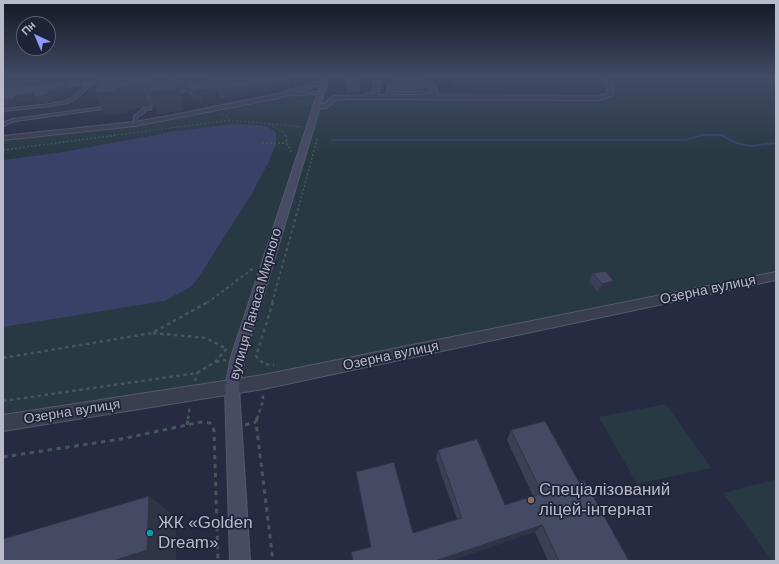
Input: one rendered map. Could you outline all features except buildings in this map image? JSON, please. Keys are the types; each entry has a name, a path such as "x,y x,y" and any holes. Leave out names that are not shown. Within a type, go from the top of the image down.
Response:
{"main road":[{"name":"вулиця Панаса Мирного","path":"240,561 232,388 238,357 316,103"}],"street":[{"path":"3,138 135,124 248,103"},
{"name":"Озерна вулиця","path":"3,423 232,388 776,276"}],"lane":[{"path":"3,110 59,103"},
{"path":"4,123 101,108 106,106 106,103"},
{"path":"135,124 135,117 144,112 144,109 150,108"}],"path":[{"path":"225,116 231,120"},
{"path":"3,150 231,120 302,128"},
{"path":"300,134 305,121"},
{"path":"265,123 282,130 286,135 288,146 293,154 296,147"},
{"path":"274,365 264,364 256,356 280,278 318,136"},
{"path":"262,143 284,143 287,141"},
{"path":"152,332 205,304 258,265 256,272"},
{"path":"3,358 152,332 206,338 227,349"},
{"path":"3,401 197,373 215,362 227,349 230,342"},
{"path":"263,401 256,422 267,502 273,561"},
{"path":"3,457 121,439 201,422 210,423 214,430 218,561"}],"shaded area":[{"path":"258,103 314,103 232,357 227,383 3,417 3,140 135,125"},
{"path":"321,103 776,103 776,272 239,381 244,357"},
{"path":"666,404 711,468 637,484 599,417"},
{"path":"776,479 776,561 772,561 723,493"}],"water":[{"path":"236,124 266,126 276,132 276,144 251,195 191,287 164,301 3,327 3,160 63,152 176,131"}],"waterway":[{"path":"332,140 686,140 701,135 721,135 737,143 750,146 776,143"}],"place":[{"name":"Спеціалізований ліцей-інтернат","path":"531,500"},
{"name":"ЖК «Golden Dream»","path":"150,533"}]}
